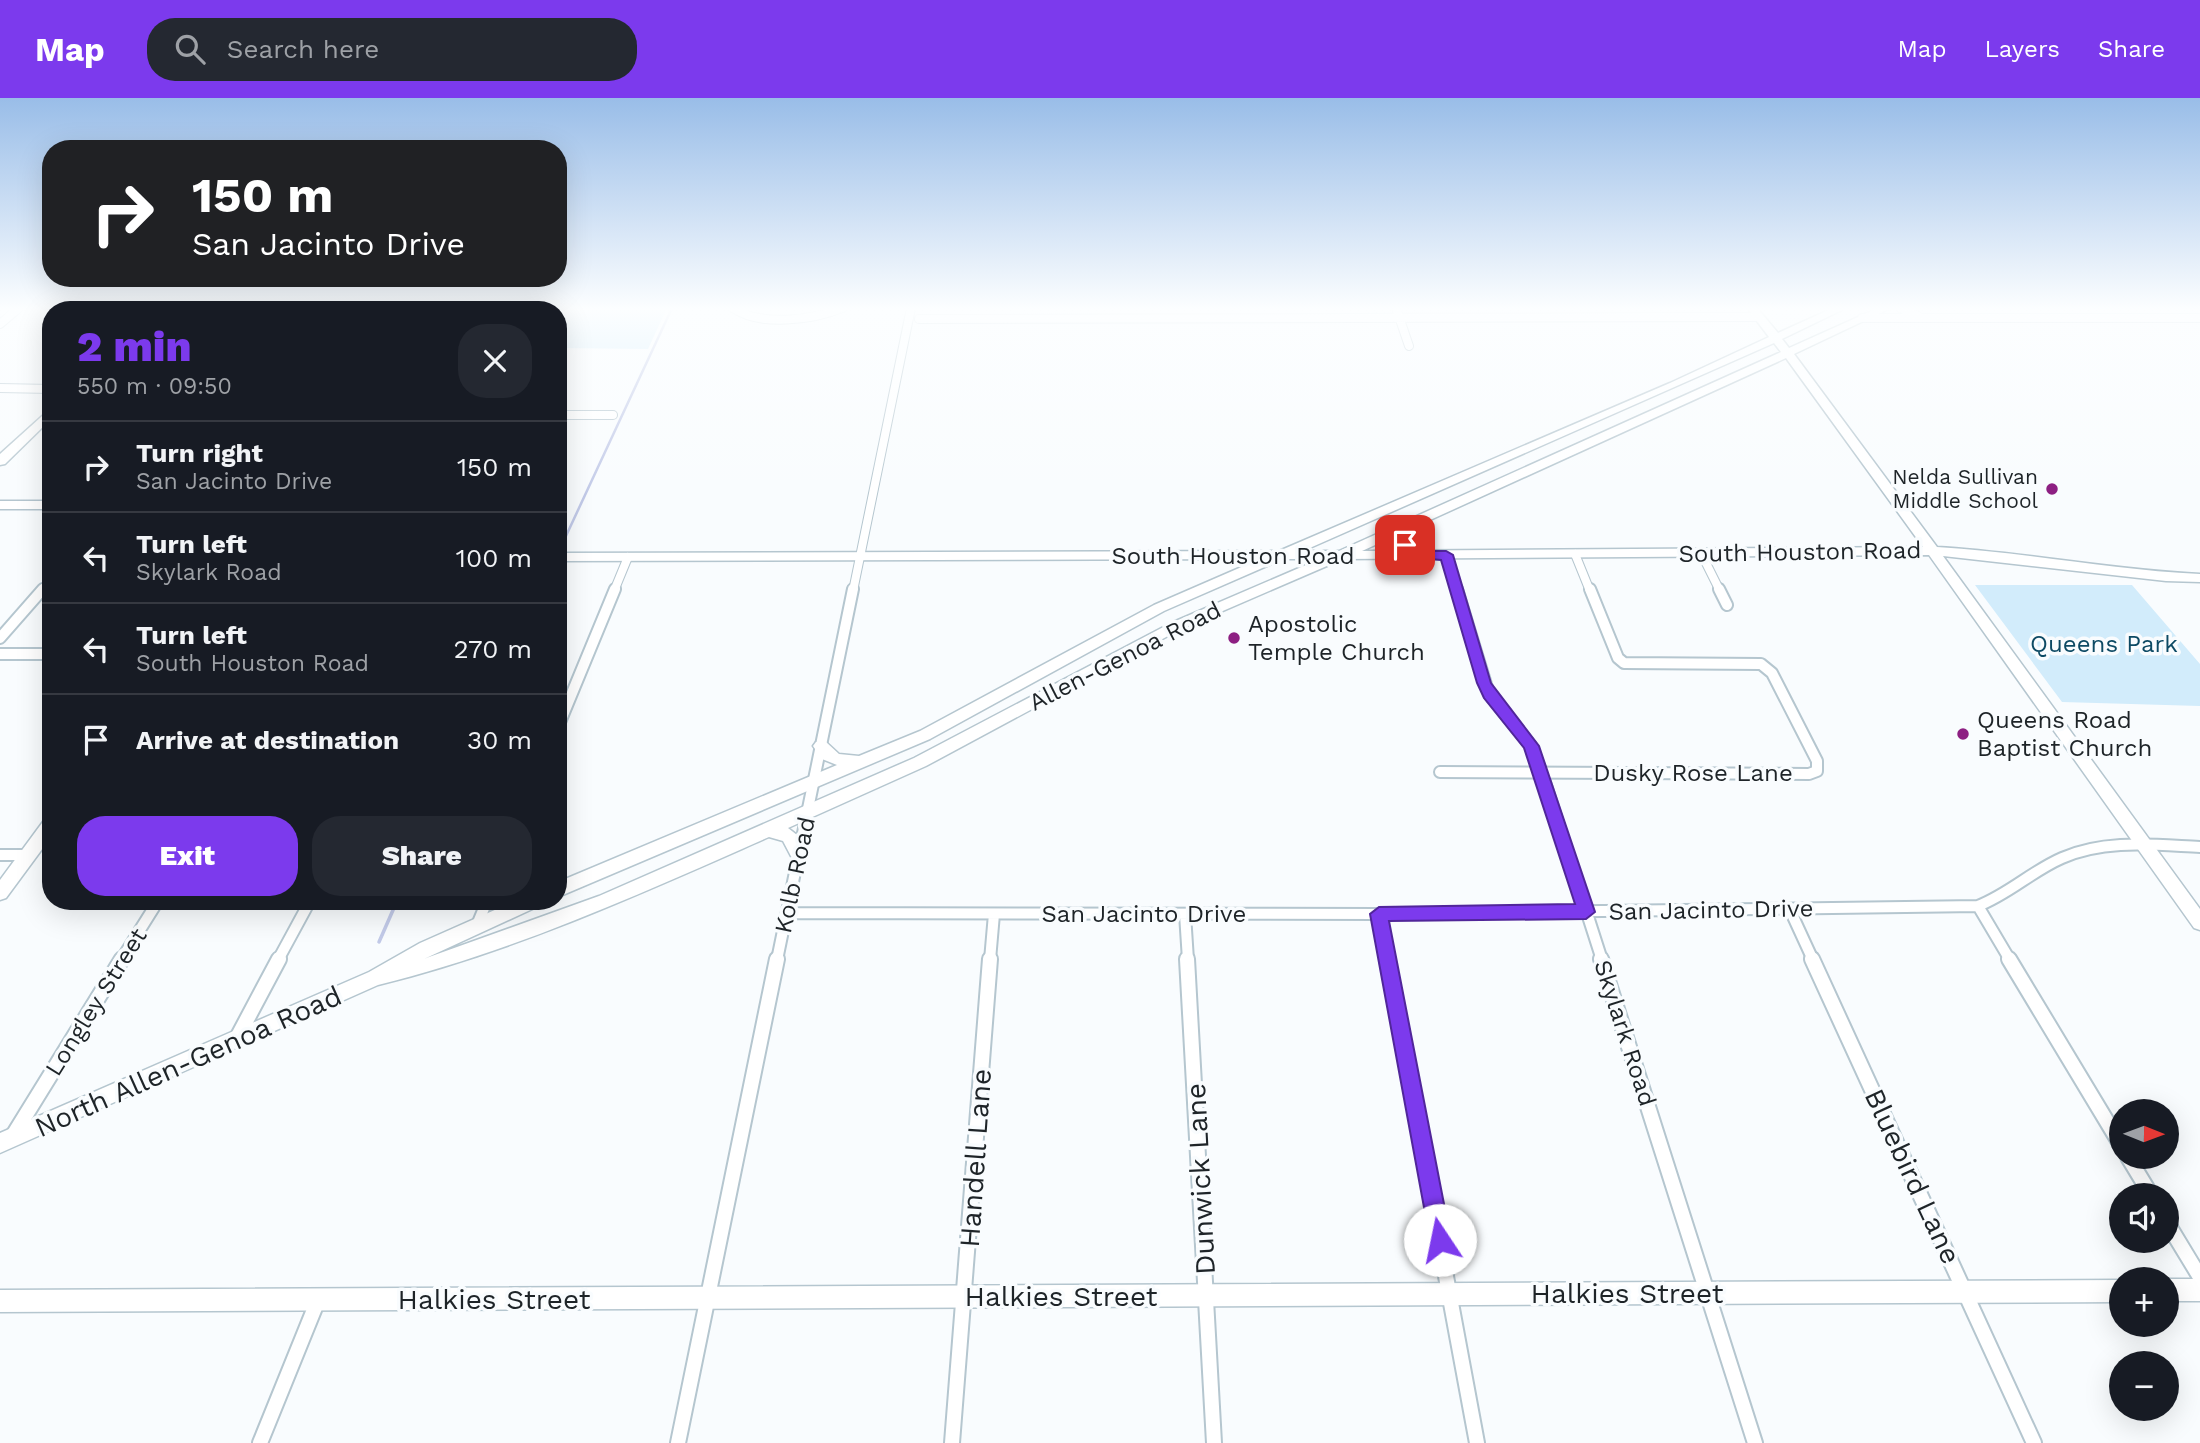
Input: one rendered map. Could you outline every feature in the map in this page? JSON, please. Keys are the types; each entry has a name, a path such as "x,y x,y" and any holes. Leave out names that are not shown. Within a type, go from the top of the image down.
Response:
{"main road":[{"name":"Allen-Genoa Road","path":"814,781 925,735 1159,608 1702,371"},
{"name":"Allen-Genoa Road","path":"827,803 920,762 1176,626 1341,555 1746,371"},
{"path":"1801,371 2200,923"},
{"path":"1636,401 1657,413"},
{"path":"0,461 42,421"},
{"path":"1451,481 1469,495"},
{"path":"0,505 42,505"},
{"path":"1341,555 1348,531 1368,518"},
{"path":"1402,527 1400,537 1405,545 1422,555"},
{"name":"South Houston Road","path":"567,557 861,554 1277,557 1932,551 1965,552 2131,576 2200,578"},
{"path":"1211,557 1222,570 1222,581"},
{"path":"1252,593 1272,574 1277,557"},
{"path":"1159,608 1176,626"},
{"path":"1003,692 1023,709"},
{"path":"821,746 828,757 838,761 858,761"},
{"path":"567,886 814,781"},
{"name":"North Allen-Genoa Road","path":"375,978 429,965 605,901 827,803"},
{"path":"768,830 782,831 792,838 799,855"},
{"path":"0,893 42,836"},
{"name":"North Allen-Genoa Road","path":"6,1141 375,978 426,948 512,910"},
{"path":"2179,1290 2200,1290"},
{"name":"Halkies Street","path":"0,1301 2109,1291"}],"street":[{"name":"Kolb Road","path":"678,1443 898,371"},
{"path":"0,388 42,388"},
{"path":"567,415 613,415"},
{"name":"Dusky Rose Lane","path":"1440,772 1809,774 1817,771 1818,767 1772,673 1761,664 1624,663 1618,657 1575,554"},
{"path":"1701,554 1727,605"},
{"name":"Skylark Road","path":"1446,555 1489,694 1531,746 1542,773 1755,1443"},
{"path":"567,705 628,557"},
{"path":"0,638 42,590"},
{"path":"0,654 42,654"},
{"name":"San Jacinto Drive","path":"787,913 1379,914 1978,906 2001,899 2033,874 2076,852 2145,845 2200,847"},
{"path":"0,855 28,855"},
{"path":"1978,906 2109,1125"},
{"name":"Longley Street","path":"6,1141 152,910"},
{"path":"237,1039 305,910"},
{"path":"477,925 483,910"},
{"name":"Bluebird Lane","path":"1790,910 2034,1443"},
{"name":"Handell Lane","path":"952,1443 994,914"},
{"name":"Dunwick Lane","path":"1185,914 1214,1443"},
{"path":"1379,914 1477,1443"},
{"path":"2179,1242 2200,1277"},
{"path":"260,1443 318,1300"}],"green space":[{"name":"Queens Park","path":"1975,585 2132,585 2200,664 2200,706 2062,702"}],"waterway":[{"path":"567,534 643,371"},
{"path":"379,942 393,910"}],"place":[{"name":"Nelda Sullivan Middle School","path":"2052,489"},
{"name":"Apostolic Temple Church","path":"1234,638"},
{"name":"Queens Road Baptist Church","path":"1963,734"}],"route":[{"path":"1405,545 1422,555 1446,555 1484,683 1489,694 1531,746 1586,912 1379,914 1440,1240"}]}
